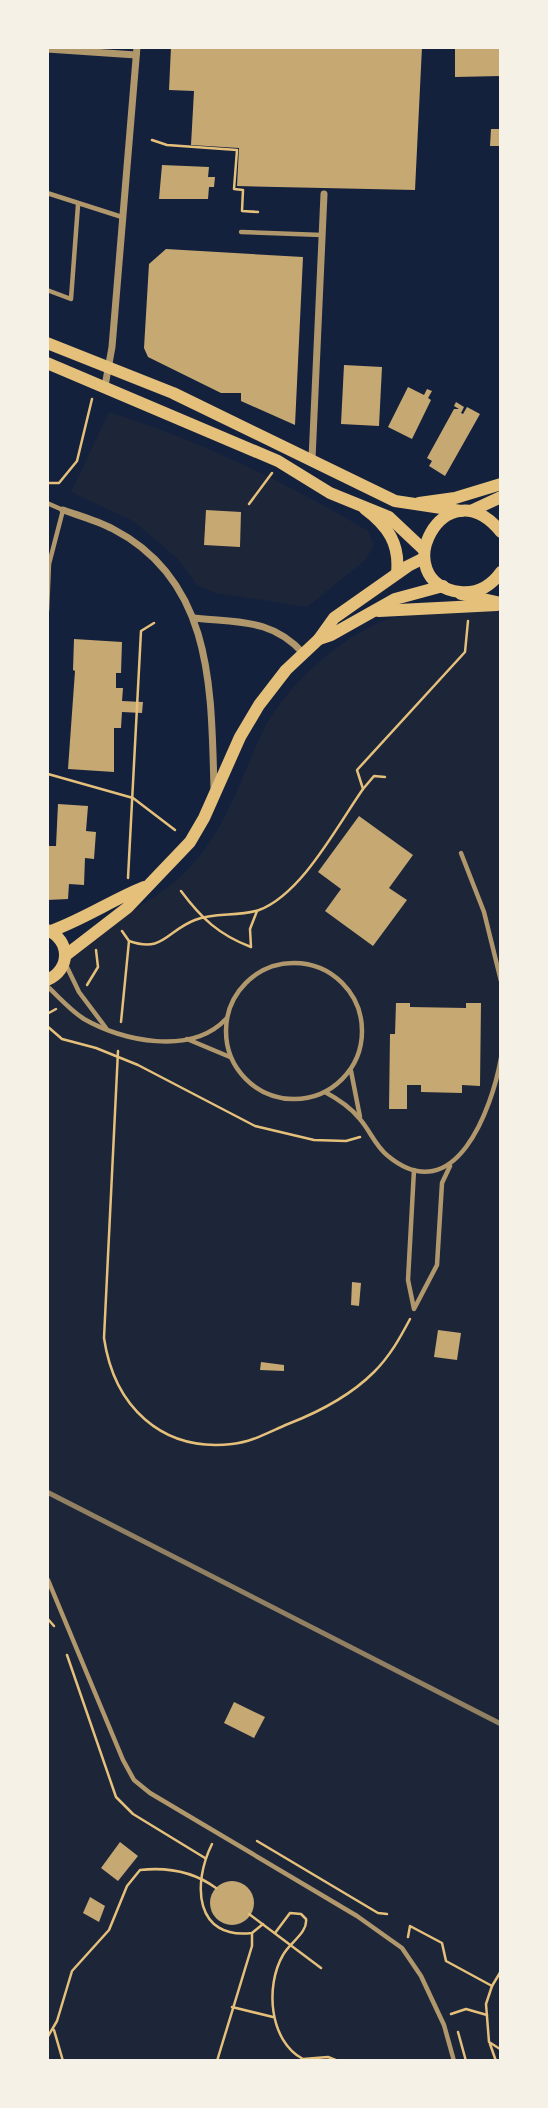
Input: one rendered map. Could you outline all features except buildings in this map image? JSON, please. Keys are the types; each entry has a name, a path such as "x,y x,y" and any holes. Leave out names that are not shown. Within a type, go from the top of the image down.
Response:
{"main road":[{"path":"47,343 108,366 312,459 352,482 411,504 466,511 491,521 501,532"},
{"path":"47,363 278,461 330,493 389,517 424,554 433,578 449,589 477,600 501,604"},
{"path":"411,504 455,498 501,484"},
{"path":"47,980 57,975 65,959 127,908 148,885 165,872 190,842 258,705 303,653 319,639 334,618 424,554 431,528 441,519 501,497"},
{"path":"363,508 384,526 395,542 397,573"},
{"path":"319,639 395,599 449,589 468,593 482,590 501,572"},
{"path":"368,612 501,604"},
{"path":"49,931 80,920 120,897 148,885"},
{"path":"49,931 62,941 65,959"}],"street":[{"path":"47,50 137,51 105,386"},
{"path":"312,459 324,194"},
{"path":"64,510 114,529 150,556 176,586 194,618 208,676 214,796"},
{"path":"194,618 275,629 289,637 303,653"}],"lane":[{"path":"47,193 78,205 122,216"},
{"path":"47,290 71,299 78,205"},
{"path":"241,232 322,235"},
{"path":"47,503 64,510 49,564 47,611"},
{"path":"461,853 484,912 501,981"},
{"path":"65,959 79,992 107,1029"},
{"path":"286,963 319,968 344,985 359,1010 362,1030 360,1049 351,1070 325,1093 288,1100 269,1095 253,1086 239,1073 230,1057 225,1038 226,1019 238,991 261,971 286,963"},
{"path":"47,986 76,1014 107,1029 140,1040 187,1039 214,1028 226,1019"},
{"path":"187,1039 230,1057"},
{"path":"414,1310 437,1265 442,1183 450,1166 477,1129 487,1108 501,1058"},
{"path":"351,1070 360,1118"},
{"path":"325,1093 360,1118 382,1151 414,1170 442,1171 450,1166"},
{"path":"414,1170 408,1280 414,1310"},
{"path":"48,1580 118,1748 135,1780 204,1827 337,1904 402,1948 421,1976 444,2025 454,2061"}],"path":[{"path":"152,140 167,145 237,150 234,189 243,190 242,211 258,212"},
{"path":"47,483 59,483 77,461 93,396"},
{"path":"249,504 271,477"},
{"path":"363,789 357,770 465,652 468,615"},
{"path":"128,878 141,631 154,622"},
{"path":"48,774 133,798 175,830"},
{"path":"129,941 153,945 165,941 174,932 200,918 257,911 287,893 363,789 374,776 385,777"},
{"path":"181,891 200,918 226,936 251,947 250,929 257,911"},
{"path":"121,1022 129,941 122,931"},
{"path":"85,987 98,967 95,946"},
{"path":"47,1014 59,1008"},
{"path":"47,1027 62,1039 117,1057 255,1126 314,1140 346,1141 360,1137"},
{"path":"118,1051 104,1338 108,1368 136,1411 175,1439 202,1445 252,1440 331,1405 354,1389 374,1372 396,1347 414,1310"},
{"path":"257,1841 378,1913 387,1914"},
{"path":"212,1844 201,1877 202,1902 210,1921 225,1933 253,1933 263,1924"},
{"path":"47,2038 54,2028 72,1971 109,1930 127,1886 140,1870 166,1870 201,1877 216,1888"},
{"path":"275,1933 285,1915 295,1912 301,1914 307,1925 282,1955 275,1979 274,2017 285,2042 295,2055 303,2059 328,2057 338,2061"},
{"path":"249,1914 321,1968"},
{"path":"410,1926 442,1943 446,1961 492,1986"},
{"path":"217,2061 252,1946 253,1933"},
{"path":"496,2061 489,2042 487,1998 501,1971"},
{"path":"232,2007 274,2017"},
{"path":"451,2014 466,2009 487,2015"},
{"path":"54,2028 63,2061"},
{"path":"489,2042 500,2049"}],"shaded area":[{"path":"109,412 209,449 274,479 368,531 374,546 364,561 307,607 216,593 197,585 178,559 133,521 71,492"},
{"path":"441,611 501,611 501,2061 47,2061 47,976 96,935 175,882 197,859 226,814 262,733 273,715 303,677 322,659 364,630 405,615"}],"railway":[{"path":"47,1492 501,1724"}]}
